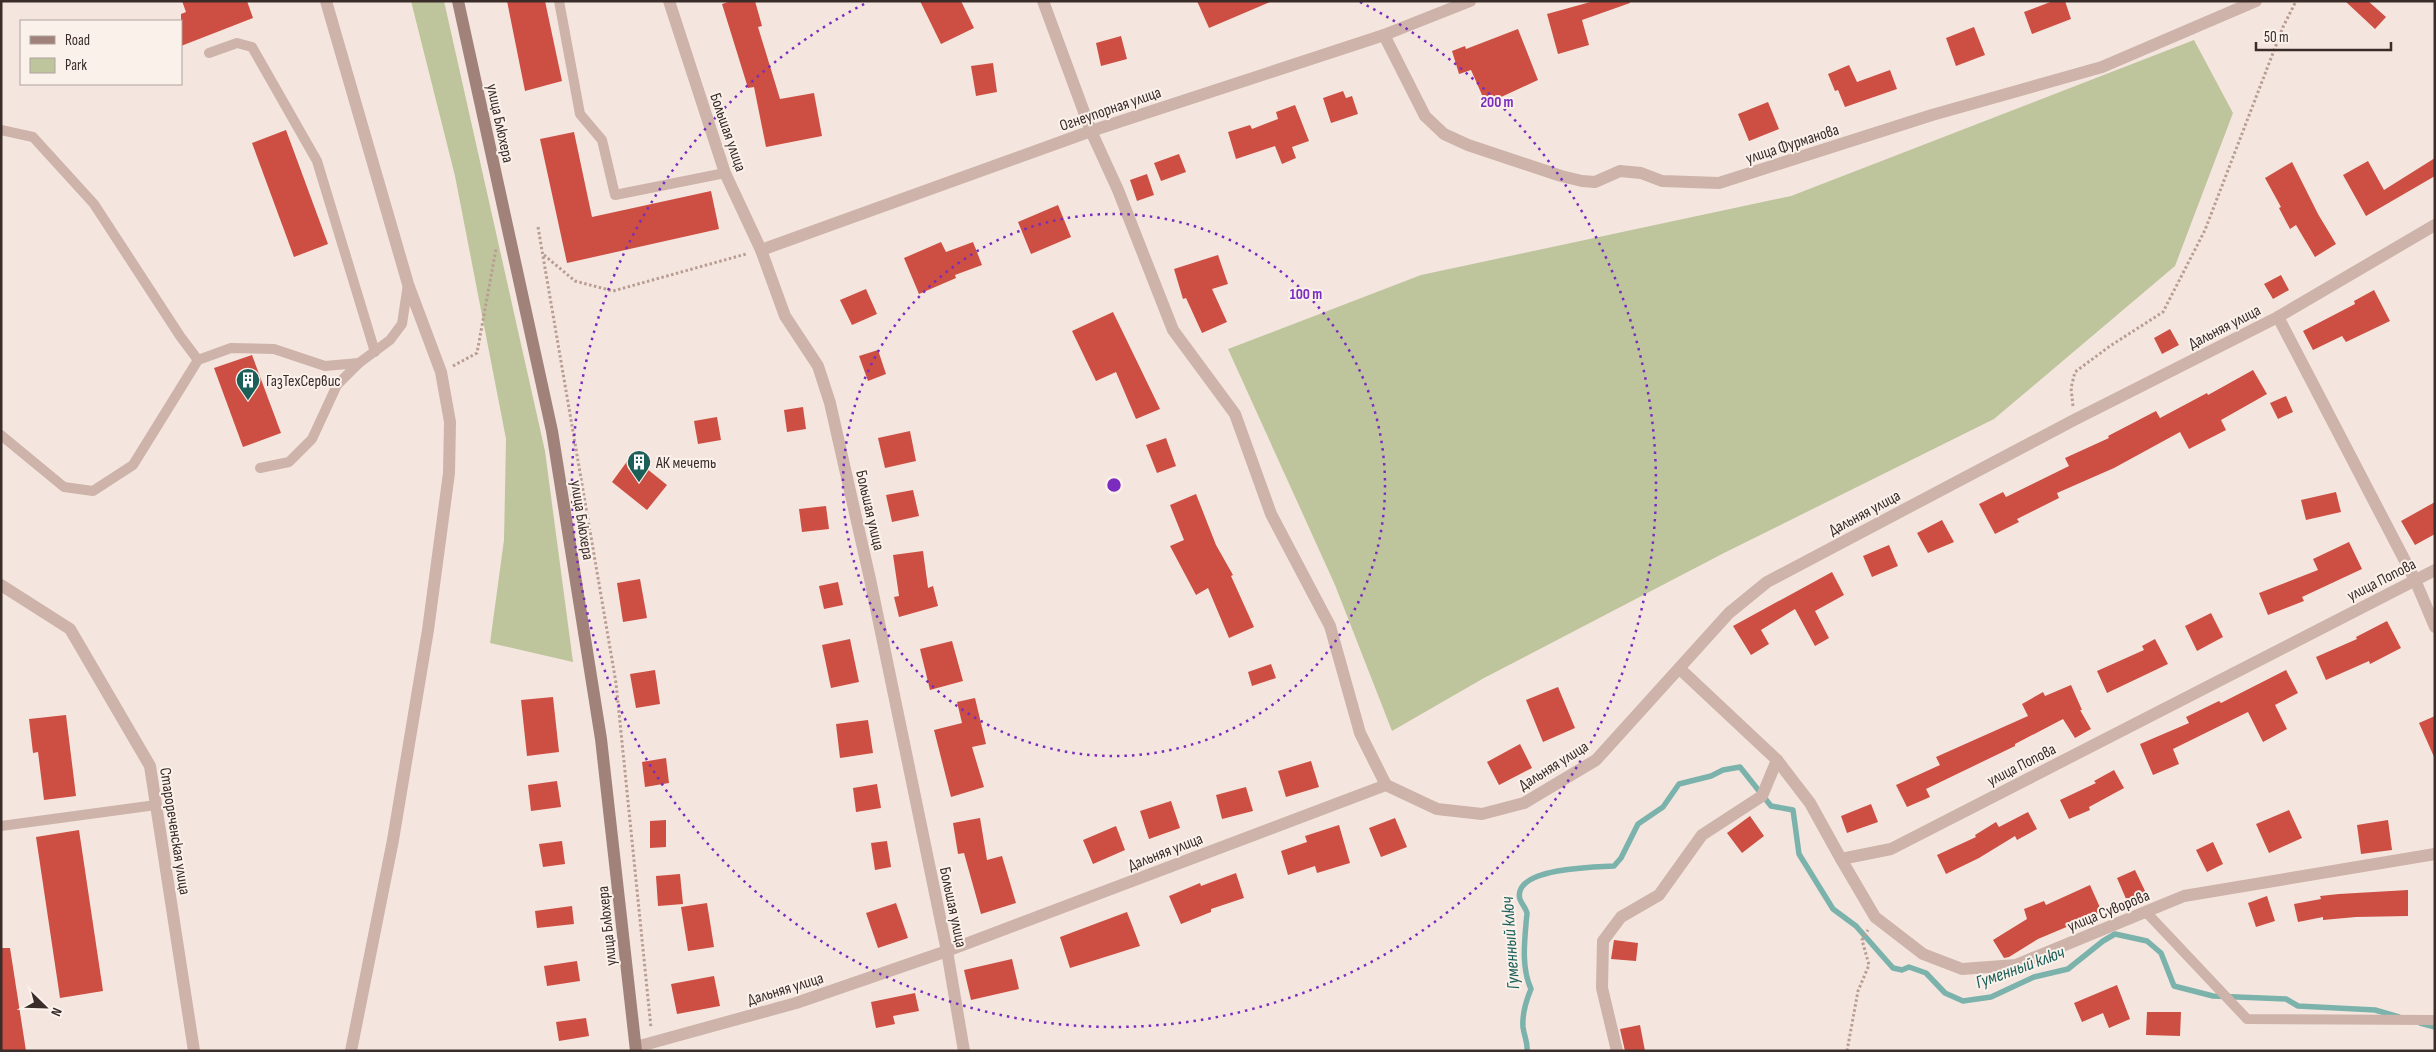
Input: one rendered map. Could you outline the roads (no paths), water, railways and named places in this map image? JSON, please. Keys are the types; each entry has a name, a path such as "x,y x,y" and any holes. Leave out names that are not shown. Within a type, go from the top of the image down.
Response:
{"main road":[{"name":"улица Блюхера","path":"458,1 552,431 601,739 636,1049"}],"street":[{"path":"326,1 408,284 441,372 450,422 449,473 431,610 393,840 351,1051"},
{"name":"Большая улица","path":"669,1 725,173 761,250 786,316 818,366 830,403 870,579 947,951 964,1051"},
{"path":"1043,1 1091,131 1118,190 1174,330 1235,414 1271,514 1330,626 1360,733 1386,785"},
{"name":"Огнеупорная улица","path":"761,250 1091,131 1384,35 1470,1"},
{"name":"улица Фурманова","path":"1384,35 1425,116 1444,134 1468,145 1561,176 1582,181 1595,182 1620,171 1641,173 1662,181 1719,183 1932,115 2102,67 2256,1"},
{"name":"Дальняя улица","path":"636,1049 796,1003 947,951 1386,785 1437,809 1482,814 1524,803 1596,760 1729,613 1767,582 2074,420 2278,317 2435,225"},
{"path":"2278,317 2415,580 2435,626"},
{"name":"улица Попова","path":"1841,858 1891,849 2435,570"},
{"name":"Старореченская улица","path":"1,585 70,629 150,766 194,1051"},
{"path":"1680,669 1777,760 1810,803 1841,858"},
{"path":"1616,1051 1602,988 1602,941 1621,917 1659,895 1702,835 1762,796 1777,760"},
{"name":"улица Суворова","path":"1841,858 1875,916 1923,954 1962,968 2016,965 2184,896 2435,854"}],"lane":[{"path":"559,1 580,114 602,140 615,195 725,173"},
{"path":"209,53 237,43 252,47 317,161 375,352"},
{"path":"1,130 33,137 94,204 180,336 198,360"},
{"path":"260,468 289,462 312,439 338,385 360,363 390,340 402,324 408,284"},
{"path":"1,435 64,487 93,491 133,465 198,360 231,348 274,349 325,366 360,363"},
{"path":"1,826 156,805"},
{"path":"2146,912 2246,1019 2435,1020"}],"waterway":[{"name":"Гуменный ключ","path":"1527,1051 1523,1017 1531,989 1526,974 1524,957 1527,913 1519,894 1525,883 1548,873 1562,870 1614,866 1621,858 1638,824 1663,807 1679,784 1711,776 1723,770 1740,767 1771,806 1793,810 1799,854 1833,909 1856,926 1893,968 1902,970 1909,967 1926,973 1945,993 1963,1001 1991,997 2034,977 2068,969 2103,941 2115,934 2147,941 2161,953 2174,986 2213,996 2286,999 2298,1006 2375,1010 2399,1017"},
{"name":"Гуменный ключ","path":"2420,1023 2435,1027"}],"place":[{"name":"ГазТехСервис","path":"248,401"},
{"name":"АК мечеть","path":"639,483"}]}
